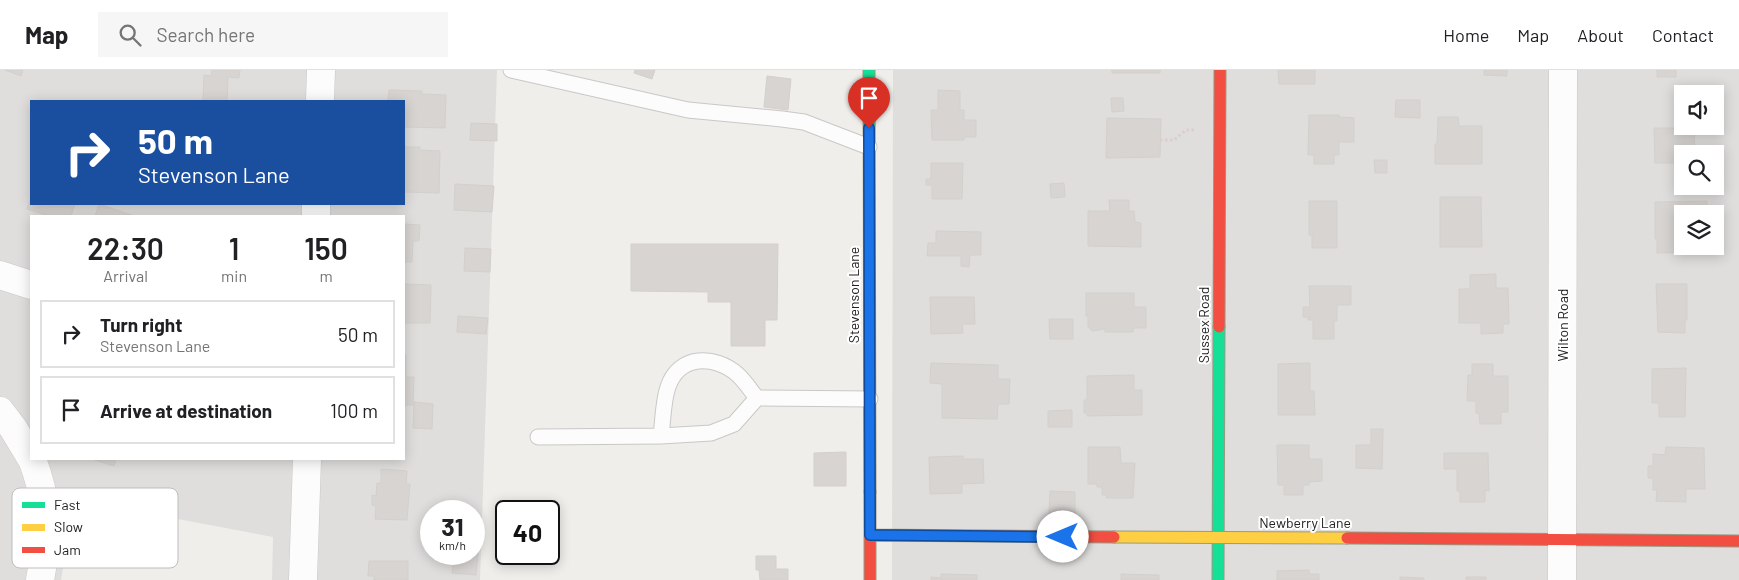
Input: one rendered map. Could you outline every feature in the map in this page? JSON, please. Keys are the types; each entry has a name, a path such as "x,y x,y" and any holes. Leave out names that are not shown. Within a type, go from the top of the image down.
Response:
{"street":[{"path":"320,100 321,70"},
{"name":"Stevenson Lane","path":"869,70 870,580"},
{"name":"Sussex Road","path":"1218,580 1220,70"},
{"name":"Wilton Road","path":"1562,580 1563,70"},
{"path":"0,275 30,285"},
{"path":"0,410 14,428 30,456"},
{"path":"32,460 40,488"},
{"path":"303,580 307,460"},
{"name":"Newberry Lane","path":"870,535 1739,541"}],"lane":[{"path":"511,70 688,110 804,122 869,147"},
{"path":"661,436 668,387 676,373 688,362 703,360 722,365 738,375 757,398"},
{"path":"538,437 661,436 711,433 734,424 757,398 870,399"}],"path":[{"path":"1160,140 1174,140 1186,130 1220,130"}],"shaded area":[{"path":"0,70 497,70 483,500 420,500 420,565 480,565 480,580 272,580 273,537 178,519 178,488 12,488 12,568 63,568 61,580 0,580"},
{"path":"893,70 1739,70 1739,580 892,580"}],"building":[{"path":"5,70 23,70 21,76"},
{"path":"212,70 240,70 239,78 228,77 227,100 203,100 204,75 211,76"},
{"path":"635,70 655,70 652,79 634,73"},
{"path":"1112,70 1160,70 1160,73 1112,73"},
{"path":"1278,70 1315,70 1315,84 1279,84"},
{"path":"1484,70 1507,70 1507,76 1484,75"},
{"path":"1657,70 1676,70 1676,77 1657,77"},
{"path":"767,76 791,79 788,110 764,107"},
{"path":"389,90 422,91 422,94 446,95 445,128 405,127 405,100 388,100"},
{"path":"938,90 960,91 960,110 964,110 964,120 976,120 976,137 964,137 964,140 932,140 931,110 938,110"},
{"path":"1111,98 1123,98 1124,111 1112,112"},
{"path":"1396,100 1420,100 1420,118 1395,117"},
{"path":"1309,115 1339,115 1339,117 1354,118 1354,142 1339,142 1339,155 1334,155 1334,164 1314,164 1314,155 1308,155"},
{"path":"1438,117 1458,117 1459,126 1482,126 1482,164 1435,164"},
{"path":"1107,118 1161,119 1160,157 1106,158"},
{"path":"471,123 497,124 497,141 470,140"},
{"path":"1654,128 1674,128 1674,135 1694,135 1695,145 1674,145 1674,163 1655,163"},
{"path":"405,147 420,147 420,150 440,151 439,193 405,192"},
{"path":"1374,160 1387,160 1387,173 1375,173"},
{"path":"931,163 963,163 962,199 932,199 932,185 926,185 926,179 931,179"},
{"path":"1064,183 1065,197 1051,198 1050,184"},
{"path":"455,184 494,186 492,212 454,210"},
{"path":"1440,197 1481,197 1482,247 1440,247"},
{"path":"30,200 30,205 75,205 71,215 46,215 27,209"},
{"path":"1109,200 1129,200 1129,211 1134,211 1135,222 1141,223 1141,247 1088,246 1088,211 1110,211"},
{"path":"1309,201 1337,201 1337,248 1312,248 1312,235 1309,235"},
{"path":"1707,201 1707,205 1674,205 1674,252 1657,253 1655,202"},
{"path":"99,205 102,205 131,215 95,215"},
{"path":"405,224 420,225 419,241 413,241 412,262 405,262"},
{"path":"936,231 981,232 981,255 970,255 969,267 961,266 961,256 927,256 928,243 936,243"},
{"path":"631,244 778,244 777,320 765,320 765,346 731,346 731,302 708,302 708,292 631,291"},
{"path":"465,248 491,249 490,272 464,271"},
{"path":"1496,274 1496,288 1508,288 1509,324 1503,324 1503,333 1481,334 1481,323 1459,323 1459,289 1470,289 1470,275"},
{"path":"405,284 431,285 430,323 405,323"},
{"path":"1656,284 1687,284 1685,333 1658,332"},
{"path":"1309,286 1351,286 1351,305 1337,305 1337,321 1334,321 1334,339 1313,339 1313,320 1303,317 1303,307 1310,307"},
{"path":"1086,293 1134,293 1134,307 1146,307 1146,328 1133,328 1133,332 1105,332 1105,329 1092,331 1088,327 1088,316 1086,316"},
{"path":"930,297 974,297 975,324 962,324 963,333 931,334"},
{"path":"458,316 488,318 486,334 457,332"},
{"path":"1049,319 1073,319 1073,339 1050,339"},
{"path":"405,355 406,377 414,377 413,405 405,405"},
{"path":"931,363 998,365 998,379 1010,379 1009,404 998,404 997,419 942,418 942,384 930,383"},
{"path":"1310,363 1310,391 1314,391 1315,415 1278,415 1278,364"},
{"path":"1472,364 1493,364 1493,376 1508,376 1508,412 1501,412 1501,424 1480,424 1479,413 1476,413 1476,401 1467,401 1468,375 1472,375"},
{"path":"1686,368 1685,417 1659,417 1659,403 1652,403 1652,369"},
{"path":"1134,375 1134,390 1142,390 1142,415 1087,416 1087,413 1084,413 1084,400 1087,400 1087,376"},
{"path":"414,402 433,404 432,429 413,428"},
{"path":"1072,410 1072,427 1048,427 1048,411"},
{"path":"1371,429 1383,429 1382,469 1356,468 1356,445 1371,445"},
{"path":"1277,445 1309,445 1309,459 1322,459 1322,481 1309,482 1309,485 1303,485 1303,495 1284,495 1284,485 1278,485"},
{"path":"1088,447 1120,447 1121,463 1135,463 1133,498 1106,498 1107,495 1102,495 1102,487 1097,487 1097,484 1088,484"},
{"path":"1666,447 1704,448 1705,489 1686,489 1686,502 1656,501 1657,490 1653,490 1653,478 1648,478 1648,466 1653,466 1653,454 1665,455"},
{"path":"846,452 846,486 814,486 814,453"},
{"path":"1444,453 1488,453 1489,491 1485,490 1485,502 1460,502 1460,491 1457,491 1457,469 1444,469"},
{"path":"963,456 963,459 983,459 984,483 962,484 962,493 930,494 929,457"},
{"path":"95,460 116,460 114,466"},
{"path":"381,469 407,471 406,484 410,484 407,520 375,519 376,506 372,505 372,495 376,496 377,483 381,483"},
{"path":"1050,491 1075,492 1075,516 1049,515"},
{"path":"756,556 776,556 776,569 788,569 788,580 760,580 759,570 756,570"},
{"path":"369,561 408,561 408,580 374,580 374,576 368,576"},
{"path":"453,565 477,565 476,575 452,573"},
{"path":"1309,570 1309,574 1319,574 1319,580 1277,580 1277,571"},
{"path":"941,574 977,575 977,580 931,580 931,577 941,578"},
{"path":"1121,574 1159,575 1159,580 1121,580"},
{"path":"1400,577 1424,578 1424,580 1400,580"},
{"path":"1466,577 1486,577 1486,580 1466,580"}],"traffic: fast":[{"path":"869,70 870,492"},
{"path":"1218,580 1219,327"}],"traffic: slow":[{"path":"1114,537 1347,538"}],"traffic: jam":[{"path":"1219,327 1220,70"},
{"path":"870,492 870,580"},
{"path":"870,535 1114,537"},
{"path":"1347,538 1739,541"}],"route":[{"path":"869,128 870,535 1063,537"}]}
